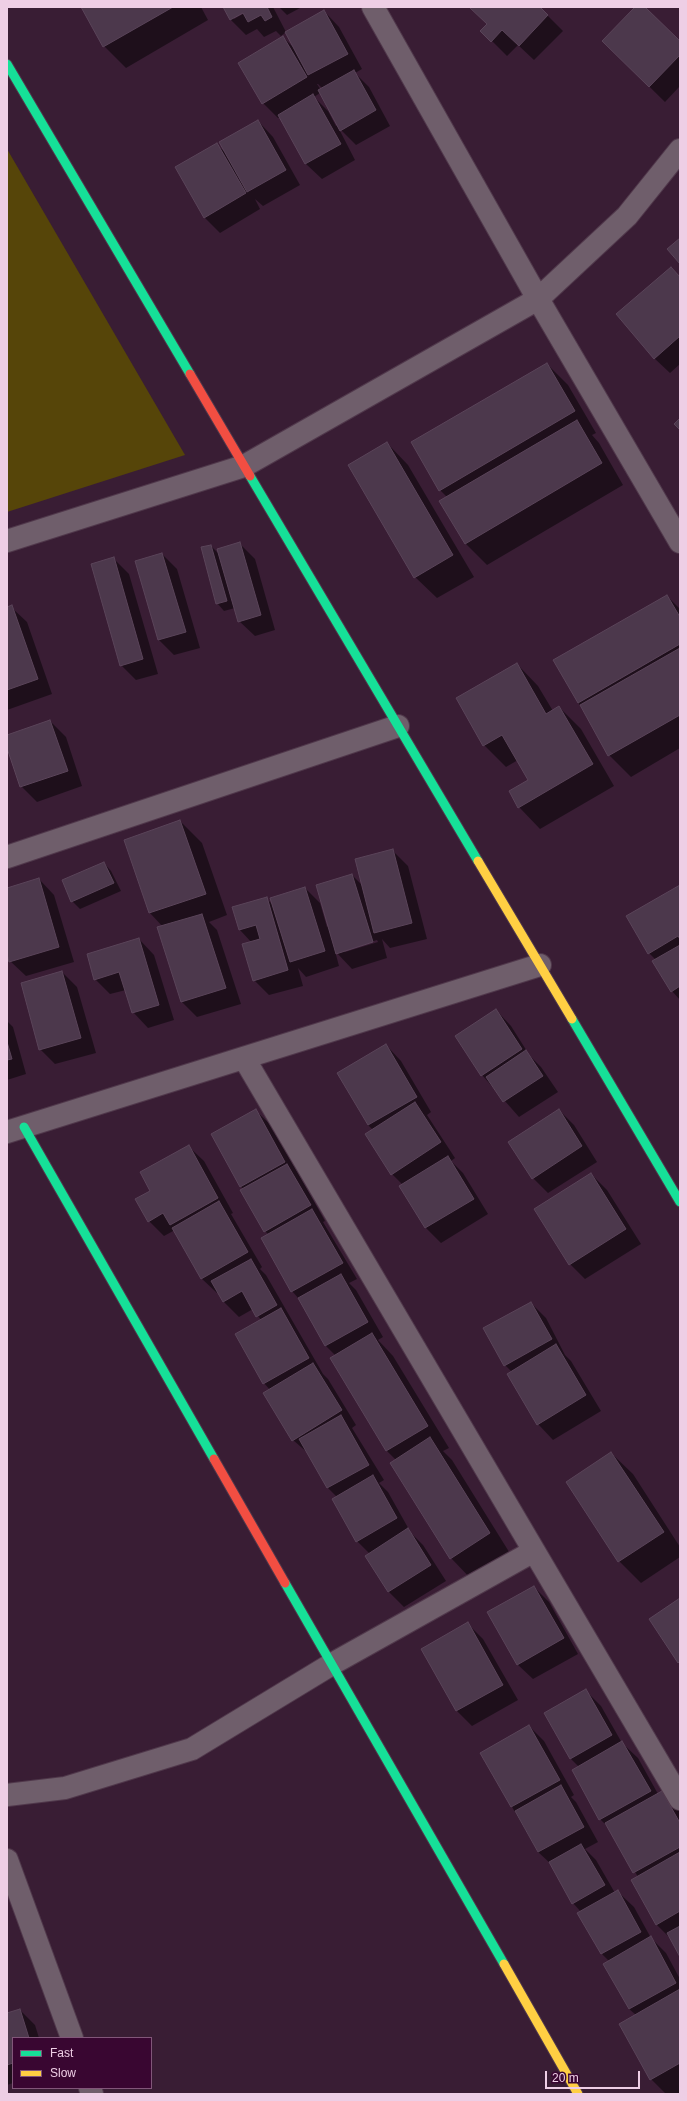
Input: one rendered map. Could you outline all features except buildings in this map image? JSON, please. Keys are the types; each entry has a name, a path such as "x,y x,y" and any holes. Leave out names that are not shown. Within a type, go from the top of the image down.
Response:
{"street":[{"path":"373,7 538,299 680,542"},
{"path":"7,64 680,1202"},
{"path":"7,541 244,466 538,299 627,216 680,150"},
{"path":"7,857 398,726"},
{"path":"540,965 16,1130 332,1664 578,2094"},
{"path":"244,1058 680,1799"},
{"path":"7,1795 65,1788 192,1749 332,1664 534,1550"},
{"path":"7,1860 72,2037"}],"shaded area":[{"path":"7,149 185,455 7,512"}],"traffic: fast":[{"path":"7,64 190,374"},
{"path":"250,476 478,861"},
{"path":"572,1019 680,1202"},
{"path":"24,1127 214,1459"},
{"path":"285,1583 504,1964"}],"traffic: slow":[{"path":"478,861 572,1019"},
{"path":"504,1964 578,2094"}],"traffic: jam":[{"path":"190,374 250,476"},
{"path":"214,1459 285,1583"}]}
